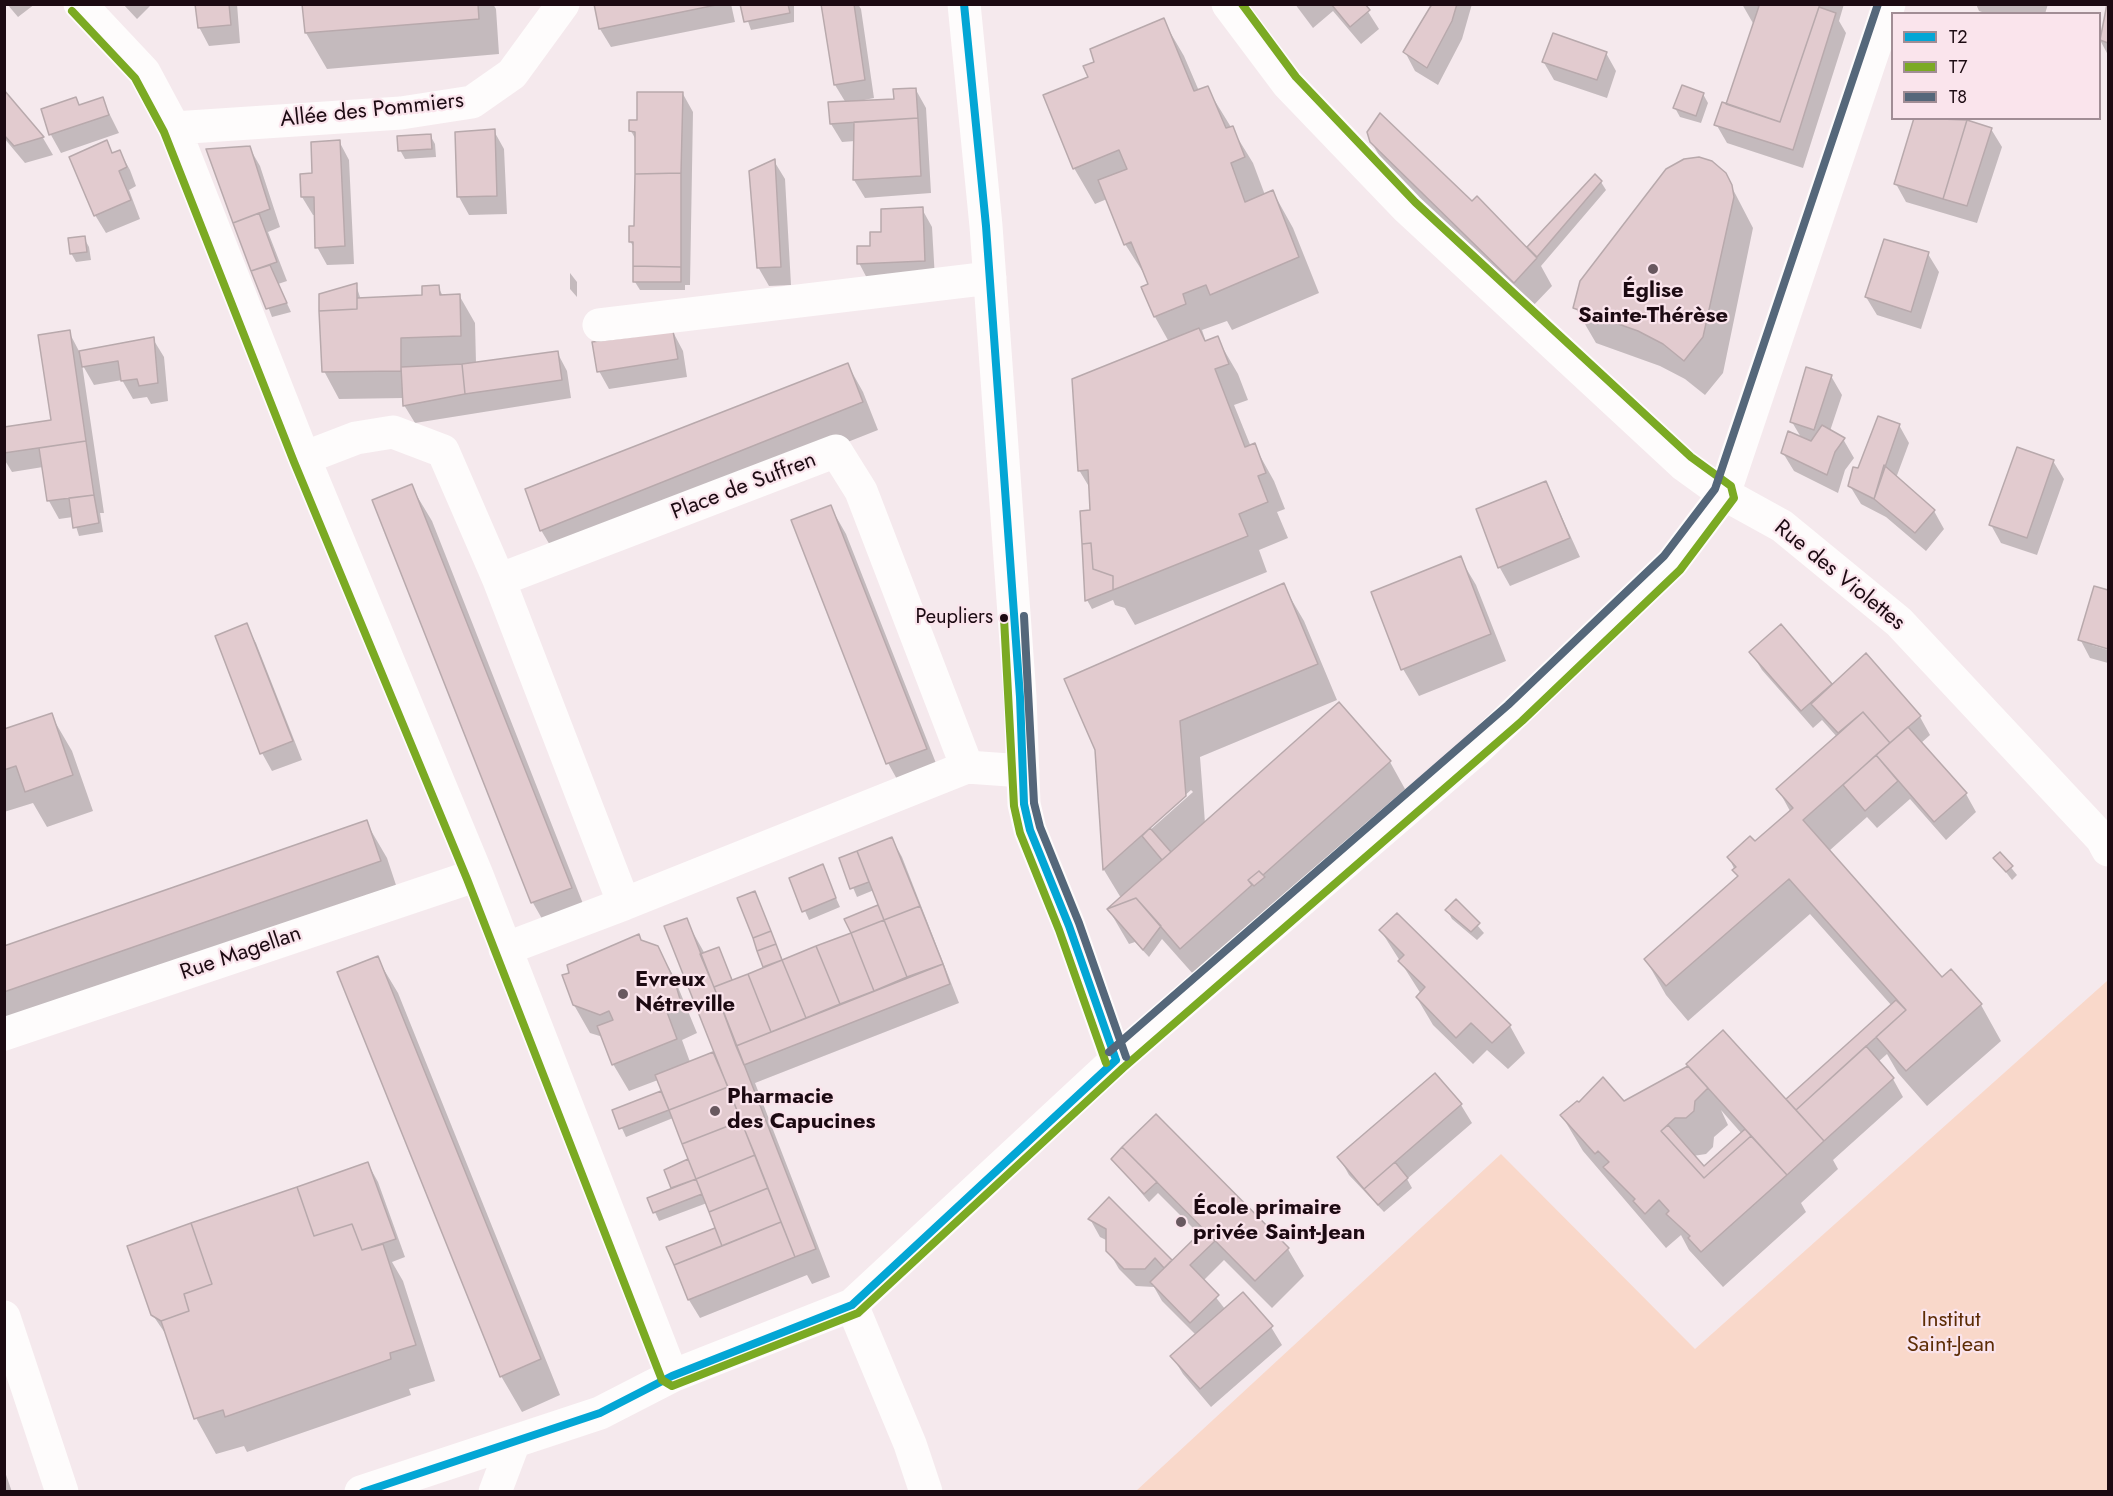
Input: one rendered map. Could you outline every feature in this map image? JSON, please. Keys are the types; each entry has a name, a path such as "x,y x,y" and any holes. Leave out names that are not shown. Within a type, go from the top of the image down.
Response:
{"street":[{"path":"80,4 144,72 174,128 304,458 477,875 672,1376"},
{"name":"Allée des Pommiers","path":"174,128 401,113 472,102 512,74 563,4"},
{"path":"964,4 990,278 1024,804 1030,830 1069,926 1116,1060"},
{"name":"Rue des Violettes","path":"1228,4 1288,84 1408,209 1684,465 1724,494 1782,526 1899,622 2106,838"},
{"path":"361,1491 600,1413 672,1376 852,1305 1116,1060 1507,720 1672,564 1724,494 1889,4"},
{"path":"600,326 990,278"},
{"path":"304,458 356,438 393,432 443,451 499,580 624,904"},
{"name":"Place de Suffren","path":"499,580 836,451 861,491 967,767"},
{"path":"505,949 967,767 1023,771"},
{"name":"Rue Magellan","path":"4,1034 477,875"},
{"path":"852,1305 910,1444 926,1491"},
{"path":"4,1317 62,1491"},
{"path":"495,1491 514,1442"}],"green space":[{"name":"Institut Saint-Jean","path":"2107,981 2108,1491 1136,1491 1501,1154 1695,1349"}],"building":[{"path":"195,4 229,4 231,25 198,28"},
{"path":"302,4 478,4 479,19 305,33"},
{"path":"594,4 721,4 599,29"},
{"path":"740,4 788,4 790,13 744,22"},
{"path":"821,4 854,4 865,80 834,85"},
{"path":"1331,4 1365,4 1370,10 1350,27"},
{"path":"1432,4 1457,4 1452,21 1427,68 1403,52"},
{"path":"1754,4 1820,4 1780,122 1726,104 1759,6"},
{"path":"2108,4 2108,43 2101,40"},
{"path":"1819,7 1836,13 1793,150 1714,125 1722,102 1780,122"},
{"path":"1164,18 1194,91 1208,86 1226,128 1233,126 1245,157 1231,163 1245,202 1273,190 1299,257 1210,295 1206,285 1183,294 1186,304 1154,317 1141,287 1148,284 1131,242 1124,245 1098,180 1127,169 1119,150 1073,169 1043,95 1088,77 1083,66 1094,62 1090,49"},
{"path":"1553,33 1607,52 1597,80 1542,62"},
{"path":"1682,85 1704,93 1696,116 1673,108"},
{"path":"916,88 918,118 830,124 828,102 894,99 893,89"},
{"path":"4,90 44,137 14,146 4,135"},
{"path":"637,92 683,92 681,173 635,174 635,132 629,131 629,120 637,120"},
{"path":"76,97 79,105 103,97 109,115 49,135 41,109"},
{"path":"1380,113 1472,201 1477,196 1537,258 1514,283 1370,142 1367,132"},
{"path":"918,118 921,176 853,180 854,122"},
{"path":"1913,120 1967,120 1943,199 1894,184"},
{"path":"1967,120 1992,128 1967,206 1943,199"},
{"path":"495,129 497,196 457,197 455,132"},
{"path":"431,134 432,149 398,151 397,136"},
{"path":"107,140 112,153 120,150 127,167 119,171 131,200 94,216 69,157"},
{"path":"340,140 345,246 315,248 314,197 301,197 300,174 312,173 311,142"},
{"path":"250,146 270,209 233,223 206,149"},
{"name":"Église Sainte-Thérèse","path":"1699,157 1712,161 1726,173 1732,185 1734,197 1703,337 1684,361 1663,344 1638,331 1573,308 1580,281 1666,169 1684,159"},
{"path":"775,159 781,267 757,268 749,171"},
{"path":"681,173 681,267 633,266 633,242 629,242 629,226 634,226 635,174"},
{"path":"1595,174 1602,181 1537,257 1527,247"},
{"path":"923,207 925,261 857,264 857,246 870,246 870,232 881,232 881,209"},
{"path":"259,213 277,262 251,271 233,223"},
{"path":"85,236 87,252 70,254 68,238"},
{"path":"1884,239 1929,252 1911,312 1865,297"},
{"path":"270,265 287,303 266,309 251,271"},
{"path":"633,266 681,267 681,282 633,282"},
{"path":"357,283 357,309 319,311 319,294"},
{"path":"439,285 440,295 460,294 461,336 401,338 401,371 322,372 319,311 357,309 357,298 422,295 422,286"},
{"path":"1199,328 1205,341 1218,336 1229,364 1215,369 1245,447 1255,443 1266,473 1258,476 1268,502 1239,514 1248,536 1113,590 1113,576 1093,569 1091,543 1082,544 1080,511 1090,510 1088,470 1078,471 1072,379"},
{"path":"70,330 86,441 4,453 4,427 51,420 38,335"},
{"path":"673,331 678,359 597,372 592,342"},
{"path":"154,337 158,383 139,386 137,379 121,381 118,361 82,367 79,351"},
{"path":"558,351 562,380 465,394 462,364"},
{"path":"848,363 863,402 540,531 525,489"},
{"path":"462,364 465,394 403,406 401,367"},
{"path":"1806,367 1832,375 1814,430 1790,422"},
{"path":"1878,416 1900,424 1874,499 1848,486 1853,467 1858,468"},
{"path":"1822,425 1845,438 1835,452 1827,475 1781,453 1788,431 1811,441"},
{"path":"86,441 94,495 47,501 39,448"},
{"path":"2017,447 2054,460 2027,538 1989,525"},
{"path":"1884,465 1935,510 1915,533 1874,499"},
{"path":"1546,481 1570,538 1498,568 1476,509"},
{"path":"412,484 572,888 531,903 372,500"},
{"path":"94,495 99,523 73,528 69,498"},
{"path":"831,505 927,749 886,764 791,520"},
{"path":"1091,543 1093,569 1113,576 1113,590 1085,601 1082,544"},
{"path":"1461,556 1491,634 1401,670 1371,592"},
{"path":"1284,583 1318,664 1180,721 1186,796 1103,870 1095,750 1064,679"},
{"path":"2094,586 2108,590 2108,649 2078,640"},
{"path":"247,623 293,741 260,754 215,636"},
{"path":"1781,624 1832,684 1801,711 1749,652"},
{"path":"1866,653 1921,716 1890,743 1863,712 1838,733 1811,704"},
{"path":"1339,702 1391,761 1263,875 1259,871 1248,880 1252,885 1180,949 1136,898 1107,909"},
{"path":"1863,712 1890,743 1803,820 1942,977 1951,969 1982,1004 1906,1071 1876,1037 1906,1010 1789,879 1666,986 1644,959 1738,876 1732,870 1736,867 1727,857 1750,836 1755,841 1793,808 1776,789"},
{"path":"52,713 73,775 25,792 16,766 4,770 4,729"},
{"path":"1908,727 1967,793 1934,822 1876,755"},
{"path":"1876,755 1898,781 1865,811 1843,785"},
{"path":"367,820 381,861 4,992 4,946"},
{"path":"1150,828 1171,852 1162,860 1142,836"},
{"path":"892,837 920,906 884,920 857,851"},
{"path":"857,851 869,882 850,889 839,858"},
{"path":"2000,852 2013,866 2006,872 1993,858"},
{"path":"823,864 836,898 802,912 789,878"},
{"path":"1259,871 1265,877 1254,886 1248,880"},
{"path":"755,891 771,931 753,938 737,898"},
{"path":"1136,898 1161,926 1143,950 1107,909"},
{"path":"1456,899 1480,923 1471,932 1445,910"},
{"path":"878,905 884,920 851,933 844,919"},
{"path":"920,906 943,964 907,977 884,920"},
{"path":"1397,913 1511,1025 1492,1043 1471,1023 1456,1038 1416,997 1425,987 1398,961 1404,955 1379,930"},
{"path":"687,918 816,1249 795,1257 664,926"},
{"path":"884,920 907,977 874,991 851,933"},
{"path":"771,931 776,944 757,951 753,938"},
{"path":"851,933 874,991 840,1004 816,946"},
{"name":"Evreux Nétreville","path":"639,934 641,940 658,946 675,982 682,1006 667,1012 677,1039 612,1065 597,1026 613,1020 609,1011 600,1015 573,1005 562,975 569,973 567,965"},
{"path":"776,944 782,960 763,967 757,951"},
{"path":"816,946 840,1004 806,1018 782,960"},
{"path":"719,947 732,980 714,987 700,954"},
{"path":"378,956 541,1359 500,1377 337,972"},
{"path":"782,960 806,1018 771,1032 748,974"},
{"path":"943,964 950,984 744,1065 736,1046"},
{"path":"748,974 771,1032 736,1046 714,987"},
{"path":"1896,1000 1906,1010 1796,1110 1786,1099"},
{"path":"1723,1030 1824,1141 1787,1175 1686,1064"},
{"path":"1866,1046 1894,1078 1824,1141 1796,1110"},
{"path":"713,1052 728,1087 669,1110 655,1075"},
{"path":"1688,1066 1708,1088 1695,1101 1694,1111 1686,1118 1675,1118 1661,1131 1704,1178 1751,1136 1787,1175 1701,1252 1688,1238 1690,1236 1666,1214 1669,1211 1659,1200 1645,1214 1633,1201 1635,1199 1603,1167 1609,1162 1598,1151 1595,1154 1560,1115 1577,1101 1579,1102 1603,1077 1624,1101"},
{"path":"1435,1073 1462,1104 1364,1189 1337,1157"},
{"path":"728,1087 741,1121 682,1144 669,1110"},
{"path":"661,1091 669,1110 619,1129 612,1110"},
{"path":"1156,1114 1289,1248 1255,1281 1122,1147"},
{"path":"741,1121 755,1155 696,1179 682,1144"},
{"path":"1668,1125 1704,1166 1745,1129 1751,1136 1704,1178 1661,1131"},
{"path":"1122,1147 1157,1182 1144,1194 1111,1159"},
{"path":"755,1155 768,1188 709,1212 696,1179"},
{"path":"688,1159 696,1179 671,1188 664,1170"},
{"path":"368,1162 396,1239 362,1250 352,1224 314,1236 297,1187"},
{"path":"1395,1162 1408,1178 1378,1205 1364,1189"},
{"path":"696,1179 702,1194 653,1213 647,1198"},
{"path":"297,1187 314,1236 352,1224 362,1250 383,1244 416,1345 390,1353 391,1359 225,1417 223,1410 194,1419 161,1321 189,1311 184,1294 212,1284 191,1223"},
{"path":"768,1188 781,1222 722,1246 709,1212"},
{"path":"1109,1197 1172,1260 1164,1268 1155,1258 1145,1269 1124,1269 1106,1251 1106,1229 1088,1219"},
{"path":"781,1222 795,1257 688,1300 674,1265"},
{"path":"191,1223 212,1284 184,1294 189,1311 161,1321 151,1315 127,1246"},
{"path":"715,1228 722,1246 674,1265 666,1247"},
{"path":"1204,1229 1215,1241 1190,1265 1219,1295 1190,1323 1150,1282"},
{"path":"1243,1292 1273,1326 1200,1389 1170,1356"}],"transit line":[{"name":"T2","path":"964,4 986,226 1020,697 1024,804 1030,830 1069,926 1116,1060"},
{"name":"T7","path":"72,11 135,78 164,132 294,462 467,879 662,1380 672,1386 858,1313 1123,1068 1522,721 1680,570 1734,498 1731,486 1691,457 1415,202 1296,77 1242,4"},
{"name":"T8","path":"1109,1052 1508,705 1664,556 1715,489 1878,4"},
{"name":"T8","path":"1024,616 1034,803 1040,827 1079,923 1126,1057"},
{"name":"T7","path":"1004,618 1014,806 1020,833 1059,930 1106,1063"},
{"name":"T2","path":"363,1492 600,1413 672,1376 852,1305 1116,1060"}],"place":[{"name":"Église Sainte-Thérèse","path":"1653,269"},
{"name":"Peupliers","path":"1004,618"},
{"name":"Evreux Nétreville","path":"623,994"},
{"name":"Pharmacie des Capucines","path":"715,1111"},
{"name":"École primaire privée Saint-Jean","path":"1181,1222"}]}
